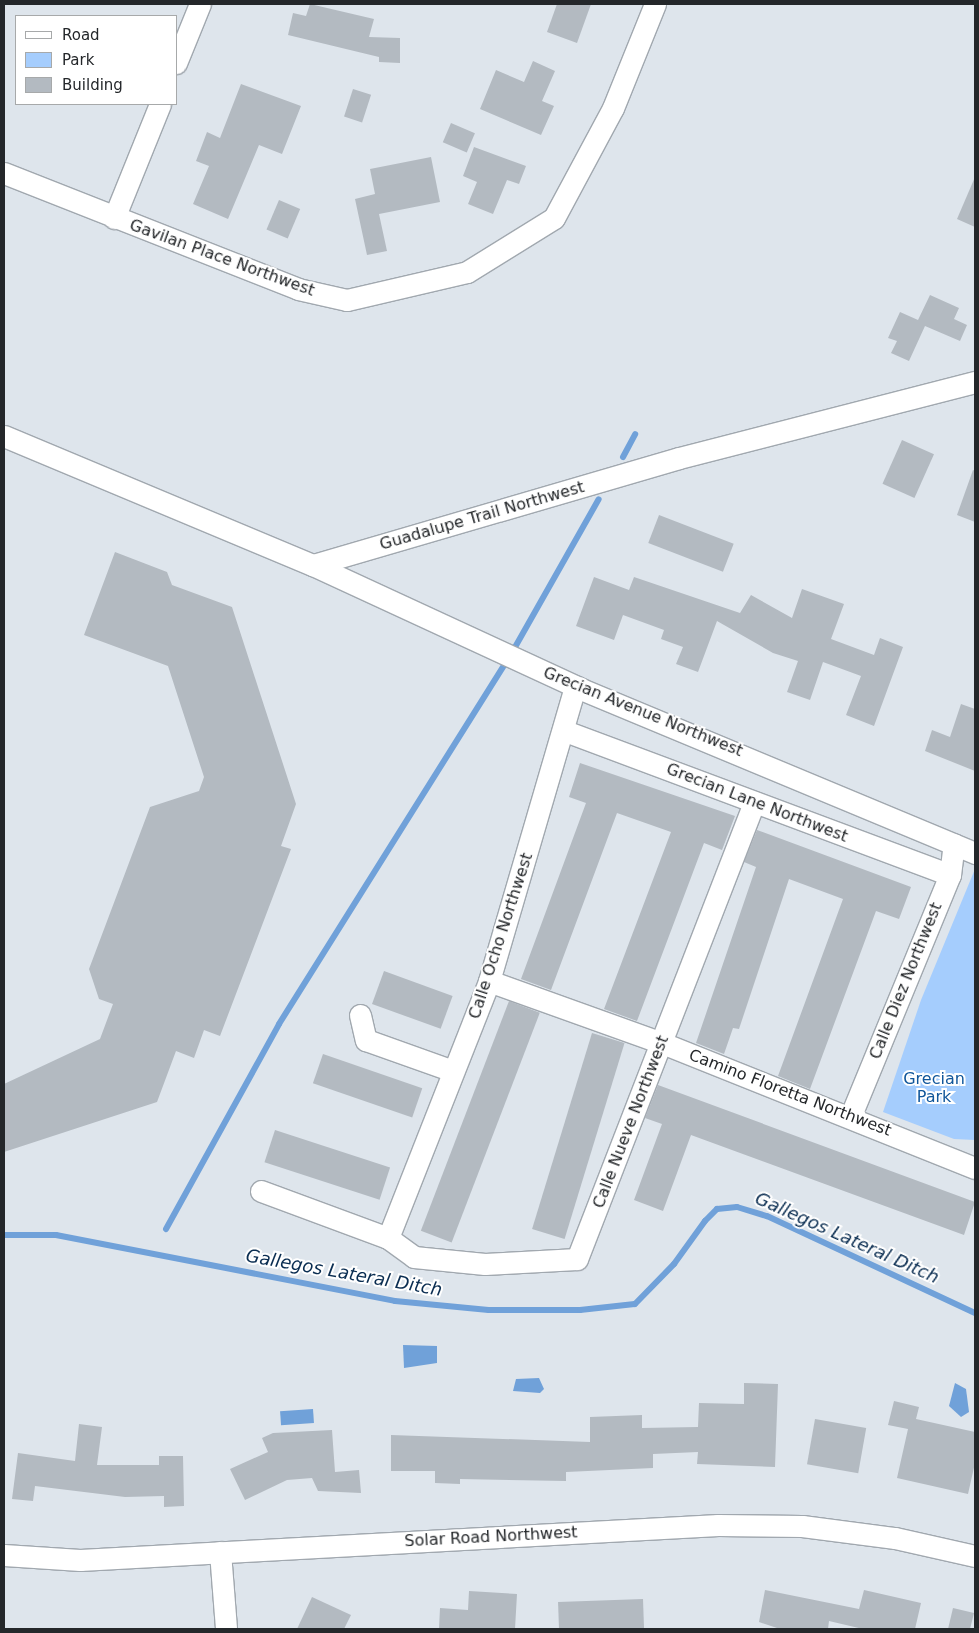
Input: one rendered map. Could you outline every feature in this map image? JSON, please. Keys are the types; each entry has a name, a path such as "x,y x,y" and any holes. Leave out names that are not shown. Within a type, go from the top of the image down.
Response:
{"street":[{"path":"178,58 200,4"},
{"name":"Gavilan Place Northwest","path":"4,173 298,289 347,300 467,272 554,218 613,108 655,4"},
{"path":"114,218 160,105"},
{"name":"Guadalupe Trail Northwest","path":"313,566 679,458 975,382"},
{"path":"4,436 313,566"},
{"name":"Grecian Avenue Northwest","path":"313,566 575,686 975,853"},
{"name":"Calle Ocho Northwest","path":"388,1238 489,981 565,731 575,686"},
{"name":"Grecian Lane Northwest","path":"565,731 950,875"},
{"name":"Calle Nueve Northwest","path":"388,1238 423,1258 485,1264 577,1259 754,802"},
{"name":"Calle Diez Northwest","path":"851,1115 950,875 954,844"},
{"name":"Camino Floretta Northwest","path":"489,981 662,1042 851,1115 975,1168"},
{"path":"360,1015 366,1040 453,1071"},
{"path":"261,1191 388,1238"},
{"name":"Solar Road Northwest","path":"4,1555 80,1560 718,1525 802,1526 895,1538 975,1556"},
{"path":"220,1552 226,1629"}],"green space":[{"name":"Grecian Park","path":"975,869 975,1140 954,1139 883,1112 921,1000"}],"shaded area":[{"path":"403,1345 437,1346 437,1363 404,1368"},
{"path":"539,1378 544,1389 540,1393 513,1391 516,1379"},
{"path":"955,1383 966,1389 969,1412 961,1417 949,1406"},
{"path":"313,1409 314,1423 281,1425 280,1411"}],"building":[{"path":"310,4 374,19 369,37 400,38 400,63 379,62 379,57 288,35 293,13 306,16"},
{"path":"557,4 591,4 577,43 547,32"},
{"path":"533,61 555,71 542,101 554,106 541,135 480,109 496,70 524,82"},
{"path":"241,84 301,106 282,154 259,145 228,219 193,204 209,166 196,161 207,132 220,138"},
{"path":"353,89 371,95 362,122 344,117"},
{"path":"451,123 475,133 467,152 443,142"},
{"path":"474,147 526,166 519,184 507,180 493,214 468,204 477,182 463,176"},
{"path":"431,157 440,202 379,214 387,251 367,255 355,199 375,194 370,169"},
{"path":"975,177 975,227 957,219"},
{"path":"279,200 300,209 288,238 266,229"},
{"path":"930,295 959,308 954,319 967,325 960,341 925,326 909,361 891,353 897,341 888,338 900,312 918,320"},
{"path":"902,440 934,454 914,498 882,484"},
{"path":"973,470 975,471 975,522 957,515"},
{"path":"659,515 734,544 723,572 648,543"},
{"path":"115,552 167,572 172,585 232,607 296,804 281,846 291,849 220,1036 204,1030 194,1058 176,1051 157,1102 4,1152 4,1084 100,1039 113,1004 99,999 89,969 150,807 199,791 204,777 168,666 84,635"},
{"path":"594,577 629,590 634,577 740,613 751,595 792,618 802,589 844,604 831,639 874,655 880,638 903,647 874,726 846,715 861,676 823,662 810,700 787,692 798,661 773,653 717,621 698,672 676,664 683,647 661,639 664,630 623,615 614,640 576,626"},
{"path":"961,704 975,709 975,771 925,751 932,730 950,737"},
{"path":"580,763 735,816 722,850 704,843 637,1021 604,1009 671,832 617,813 551,990 521,979 586,803 569,797"},
{"path":"757,830 911,887 899,919 876,911 810,1089 778,1076 843,899 789,879 739,1029 733,1028 724,1054 696,1043 756,867 744,862"},
{"path":"384,971 453,996 441,1029 372,1004"},
{"path":"509,1001 540,1013 452,1242 421,1231"},
{"path":"592,1033 625,1043 565,1239 532,1229"},
{"path":"323,1054 422,1088 412,1117 313,1083"},
{"path":"658,1085 975,1202 964,1235 691,1135 663,1211 634,1200 662,1124 645,1118"},
{"path":"275,1130 390,1167 380,1200 264,1162"},
{"path":"744,1383 778,1384 775,1467 697,1464 698,1452 653,1454 653,1468 566,1472 566,1481 460,1479 460,1484 435,1483 435,1471 391,1471 391,1435 590,1442 590,1417 642,1415 642,1428 698,1427 699,1403 744,1404"},
{"path":"894,1401 919,1407 916,1419 975,1432 975,1463 968,1494 897,1478 908,1429 888,1425"},
{"path":"815,1419 866,1428 858,1473 807,1464"},
{"path":"79,1424 102,1427 97,1465 159,1465 159,1456 183,1456 184,1506 164,1507 164,1496 125,1497 35,1486 33,1501 12,1499 18,1453 75,1461"},
{"path":"332,1430 335,1472 359,1470 361,1493 318,1491 312,1478 287,1480 245,1500 230,1469 268,1452 262,1438 273,1433"},
{"path":"765,1590 859,1609 864,1590 921,1603 915,1629 863,1629 829,1621 828,1629 780,1629 759,1622"},
{"path":"469,1591 517,1594 515,1629 439,1629 440,1608 468,1610"},
{"path":"312,1597 351,1615 344,1629 297,1629"},
{"path":"643,1599 644,1629 559,1629 558,1602"},
{"path":"953,1608 974,1613 970,1629 948,1629"}],"waterway":[{"path":"623,457 635,434"},
{"path":"166,1229 279,1024 510,656 599,499"},
{"name":"Gallegos Lateral Ditch","path":"4,1235 56,1235 395,1301 489,1310 580,1310 635,1304 674,1264 705,1221 717,1209 737,1207 767,1216 975,1313"}]}
